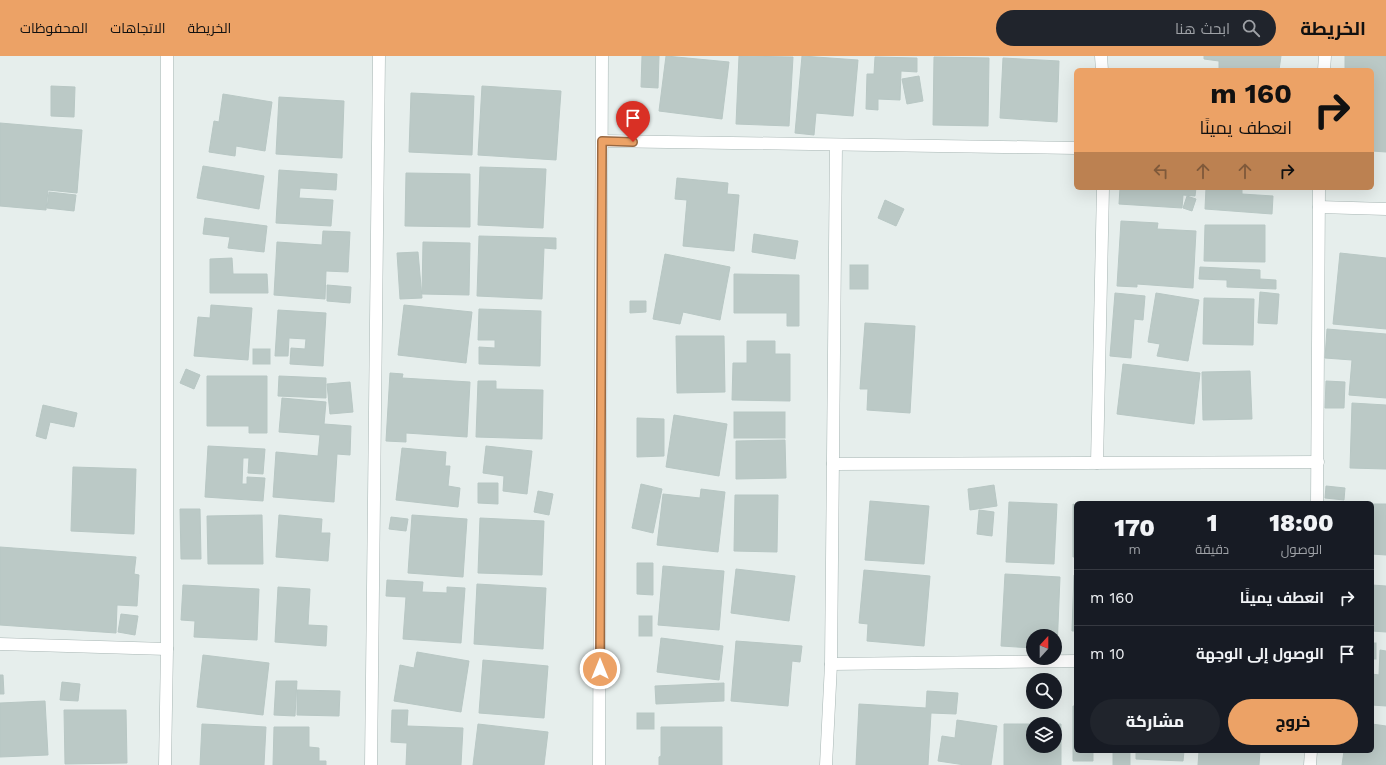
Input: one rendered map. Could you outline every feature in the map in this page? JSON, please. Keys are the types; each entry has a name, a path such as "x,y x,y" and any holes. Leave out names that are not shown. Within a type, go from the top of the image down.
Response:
{"street":[{"path":"165,765 168,649 167,56"},
{"path":"371,765 379,56"},
{"path":"599,765 602,56"},
{"path":"1102,56 1102,68"},
{"path":"1324,68 1325,56"},
{"path":"602,141 1074,148"},
{"path":"826,765 831,664 836,145"},
{"path":"1098,463 1103,190"},
{"path":"1317,501 1319,190"},
{"path":"1319,207 1386,209"},
{"path":"833,464 1318,462"},
{"path":"0,644 168,649"},
{"path":"831,664 1074,661"},
{"path":"1310,765 1311,753"}],"building":[{"path":"642,56 659,56 658,88 641,87"},
{"path":"666,56 729,62 722,119 659,111"},
{"path":"739,56 793,57 789,126 736,124"},
{"path":"802,56 858,60 853,116 816,113 814,135 795,133"},
{"path":"1204,56 1281,56 1279,68 1219,68 1219,61 1204,59"},
{"path":"1345,56 1386,56 1386,152 1374,151 1374,68 1345,68"},
{"path":"875,57 917,58 917,72 901,71 900,100 878,99 878,110 866,109 867,74 874,74"},
{"path":"934,57 989,58 988,126 933,125"},
{"path":"1003,58 1059,61 1057,122 1000,118"},
{"path":"919,76 923,101 907,104 902,79"},
{"path":"51,86 75,87 74,117 51,116"},
{"path":"482,86 561,91 556,160 478,155"},
{"path":"411,93 474,96 472,155 409,152"},
{"path":"223,94 272,102 265,151 236,146 235,156 209,152 214,121 219,122"},
{"path":"279,97 344,101 342,158 276,154"},
{"path":"0,123 82,130 77,193 48,190 46,210 0,206"},
{"path":"203,166 264,176 259,209 197,198"},
{"path":"480,167 546,169 543,228 478,225"},
{"path":"279,170 337,174 336,190 300,188 299,198 333,200 331,226 276,223"},
{"path":"406,173 470,174 470,227 405,226"},
{"path":"677,178 728,183 727,194 739,195 734,251 683,246 687,200 675,199"},
{"path":"1120,190 1196,190 1195,196 1183,195 1182,208 1119,204"},
{"path":"1206,190 1242,190 1242,194 1273,196 1272,214 1205,209"},
{"path":"49,192 76,195 74,211 47,208"},
{"path":"1187,196 1196,199 1192,211 1183,208"},
{"path":"885,200 904,209 896,226 878,218"},
{"path":"205,218 267,226 264,252 228,248 230,237 203,234"},
{"path":"1121,221 1158,223 1157,229 1196,231 1193,288 1137,284 1137,287 1117,286"},
{"path":"1205,225 1265,225 1265,262 1204,261"},
{"path":"323,231 350,232 348,272 326,271 325,299 274,295 277,242 322,245"},
{"path":"754,234 798,241 795,259 752,252"},
{"path":"479,236 556,238 556,249 544,248 542,299 477,296"},
{"path":"423,242 470,243 469,295 422,294"},
{"path":"418,252 422,298 400,299 397,253"},
{"path":"1340,253 1386,258 1386,329 1333,324"},
{"path":"665,254 730,267 720,320 683,312 680,324 653,319"},
{"path":"232,258 233,274 267,274 268,293 210,293 210,259"},
{"path":"850,265 868,265 868,289 850,289"},
{"path":"1200,267 1260,270 1260,279 1276,280 1276,289 1227,287 1227,280 1199,279"},
{"path":"734,274 799,275 799,326 787,326 787,313 734,313"},
{"path":"327,285 351,287 350,303 327,301"},
{"path":"1260,292 1279,294 1277,324 1258,323"},
{"path":"1115,293 1145,296 1143,320 1134,319 1131,358 1110,356"},
{"path":"1156,293 1199,300 1188,361 1157,356 1160,344 1148,342"},
{"path":"1204,298 1254,299 1253,345 1203,344"},
{"path":"630,301 646,301 646,312 630,313"},
{"path":"211,305 252,308 248,360 194,356 198,317 210,318"},
{"path":"404,305 472,312 466,363 398,355"},
{"path":"479,309 541,311 540,366 479,364 479,347 495,348 495,340 478,340"},
{"path":"278,310 326,313 323,366 290,364 291,348 305,349 306,339 289,338 288,356 275,356"},
{"path":"865,323 915,326 910,413 867,410 868,389 860,389"},
{"path":"1327,329 1386,334 1386,398 1349,395 1352,360 1325,358"},
{"path":"676,336 724,336 725,392 677,393"},
{"path":"747,341 775,341 775,354 790,354 790,401 732,400 733,363 747,363"},
{"path":"253,349 270,349 270,364 253,364"},
{"path":"1123,364 1200,373 1194,424 1117,414"},
{"path":"186,369 200,375 194,389 180,383"},
{"path":"1250,371 1252,419 1203,420 1202,372"},
{"path":"390,373 403,374 402,378 470,382 467,437 406,433 406,442 386,441"},
{"path":"207,376 267,376 267,433 249,433 249,426 207,426"},
{"path":"279,376 326,378 326,398 278,396"},
{"path":"478,381 496,381 496,389 543,390 542,439 476,437"},
{"path":"1326,381 1345,382 1344,408 1325,408"},
{"path":"350,382 353,412 330,414 327,384"},
{"path":"282,398 326,402 324,424 351,426 350,455 337,454 334,502 273,497 276,452 318,456 320,435 279,432"},
{"path":"1352,403 1386,405 1386,469 1350,468"},
{"path":"43,405 77,413 74,427 50,422 46,439 36,436"},
{"path":"734,412 785,412 785,438 734,438"},
{"path":"674,415 727,424 719,476 666,467"},
{"path":"637,418 664,419 664,456 637,457"},
{"path":"785,440 786,478 736,479 736,441"},
{"path":"208,446 265,449 263,474 248,473 249,458 243,458 242,484 247,484 247,477 265,478 263,501 205,497"},
{"path":"486,446 532,451 527,494 503,491 504,476 483,473"},
{"path":"402,448 446,452 445,466 450,466 448,486 460,488 458,507 396,500"},
{"path":"73,467 136,469 134,534 71,531"},
{"path":"478,483 498,483 498,504 478,503"},
{"path":"641,484 662,489 653,533 632,528"},
{"path":"994,485 997,506 970,510 968,489"},
{"path":"1326,486 1345,488 1344,500 1325,498"},
{"path":"701,489 725,492 718,552 657,545 663,494 700,498"},
{"path":"538,491 553,494 549,515 534,512"},
{"path":"735,495 778,495 777,552 734,551"},
{"path":"870,501 929,506 924,564 865,560"},
{"path":"1009,502 1057,504 1054,564 1006,562"},
{"path":"1073,504 1074,557 1073,557"},
{"path":"1374,504 1386,504 1386,555 1374,554"},
{"path":"180,509 200,509 201,559 181,559"},
{"path":"979,510 994,512 992,536 977,534"},
{"path":"262,515 263,564 208,564 207,516"},
{"path":"279,515 322,519 321,533 330,533 328,561 276,557"},
{"path":"412,515 467,519 463,577 408,573"},
{"path":"391,517 408,519 406,531 389,529"},
{"path":"480,518 544,521 542,575 478,573"},
{"path":"0,547 136,557 134,574 139,575 137,606 117,605 116,633 0,625"},
{"path":"637,563 653,563 653,595 637,594"},
{"path":"663,566 724,571 719,630 658,625"},
{"path":"736,569 795,576 789,621 731,613"},
{"path":"864,570 930,576 924,646 867,641 868,624 859,623"},
{"path":"1005,574 1060,577 1058,629 1026,629 1026,648 1001,646"},
{"path":"1074,575 1074,631 1072,631"},
{"path":"387,580 423,582 422,592 447,593 447,587 465,588 461,643 403,639 406,597 386,596"},
{"path":"477,584 546,588 543,649 474,644"},
{"path":"183,585 259,589 257,640 194,637 195,621 181,620"},
{"path":"1374,585 1386,586 1386,632 1374,631"},
{"path":"278,587 310,589 308,625 327,626 326,646 275,642"},
{"path":"121,614 138,616 135,635 118,632"},
{"path":"639,616 652,616 652,636 639,636"},
{"path":"661,638 723,646 719,680 657,672"},
{"path":"736,641 802,646 800,662 792,661 788,706 731,701"},
{"path":"1374,643 1376,643 1376,659 1374,659"},
{"path":"1380,650 1386,651 1386,706 1374,705 1374,674 1379,675"},
{"path":"417,652 469,661 461,712 394,701 400,665 414,668"},
{"path":"203,655 269,663 263,715 197,707"},
{"path":"483,660 548,666 544,718 479,713"},
{"path":"0,675 3,675 4,694 0,694"},
{"path":"276,681 297,681 295,716 274,715"},
{"path":"62,682 80,684 78,701 60,700"},
{"path":"724,683 724,701 656,704 655,686"},
{"path":"297,690 340,691 339,716 297,715"},
{"path":"927,691 958,693 956,714 931,713 928,765 856,765 859,704 926,708"},
{"path":"45,701 48,755 0,757 0,703"},
{"path":"1074,706 1074,753 1093,753 1093,761 1073,761"},
{"path":"64,710 126,710 127,763 65,764"},
{"path":"392,710 408,710 407,726 463,728 461,765 406,765 407,743 391,742"},
{"path":"637,713 654,713 654,729 637,729"},
{"path":"957,720 997,726 991,765 965,765 938,761 942,736 955,738"},
{"path":"202,724 266,727 264,765 200,765"},
{"path":"478,724 548,732 544,765 473,765"},
{"path":"1004,724 1026,724 1026,753 1061,753 1061,765 1004,765"},
{"path":"1374,724 1386,726 1386,765 1342,765 1344,753 1374,753"},
{"path":"274,727 309,727 309,747 319,748 319,761 326,761 326,765 273,765"},
{"path":"661,727 722,727 722,765 659,765 659,757 661,756"},
{"path":"1113,753 1130,753 1130,765 1113,765"},
{"path":"1136,753 1184,753 1183,761 1136,759"},
{"path":"1199,753 1260,753 1259,765 1198,765"}],"route":[{"path":"600,669 602,141 633,142"}]}
